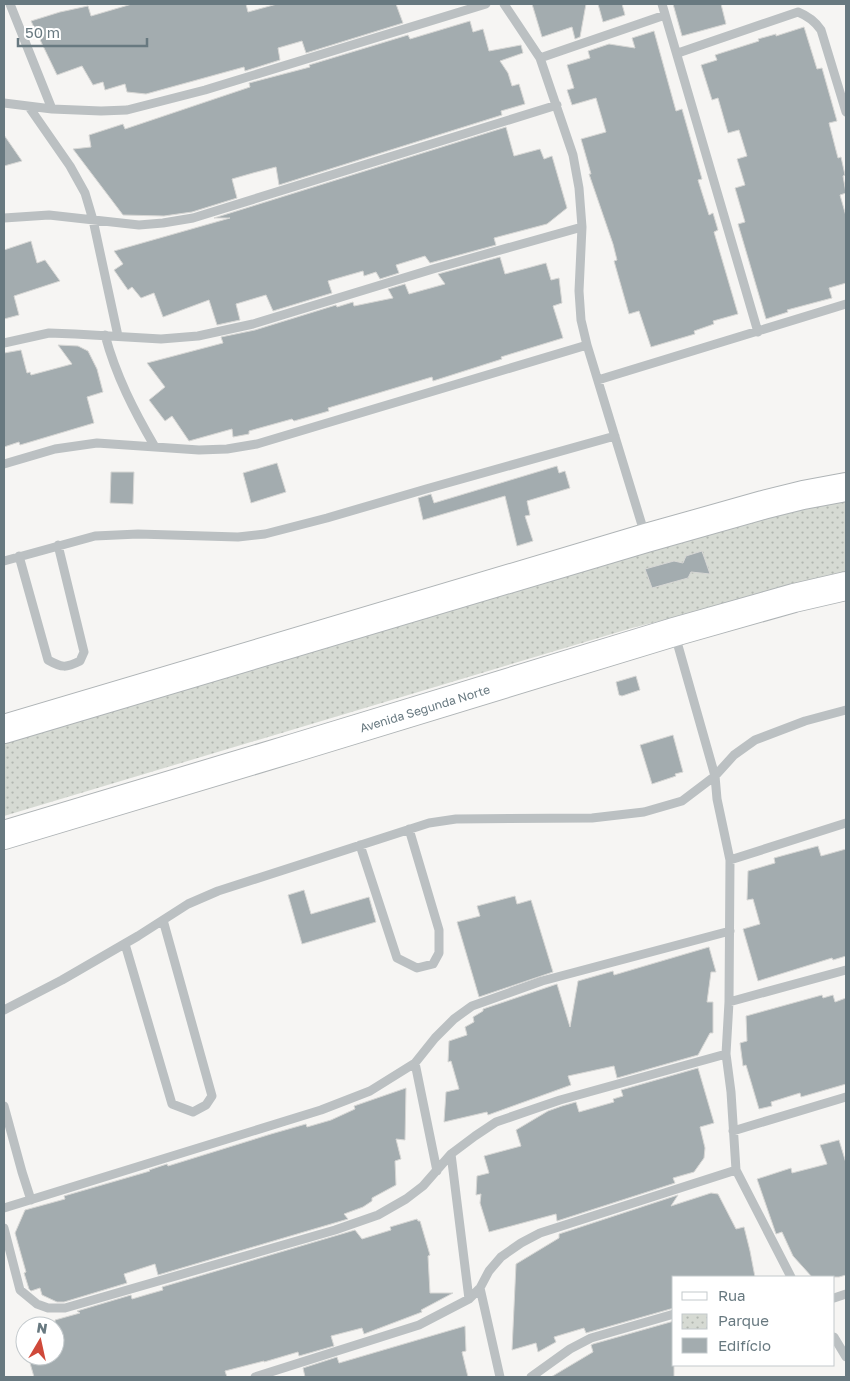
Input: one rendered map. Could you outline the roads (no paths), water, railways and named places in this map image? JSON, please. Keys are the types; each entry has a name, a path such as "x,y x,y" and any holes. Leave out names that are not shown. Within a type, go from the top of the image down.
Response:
{"main road":[{"path":"4,729 646,538 779,501 846,487"},
{"name":"Avenida Segunda Norte","path":"4,835 674,632 794,598 846,586"}],"street":[{"path":"10,4 52,109"},
{"path":"4,103 52,109 127,110 205,90 486,4"},
{"path":"504,4 540,58 573,155 580,188 582,227 579,291 581,320 646,538"},
{"path":"662,4 678,53 758,332"},
{"path":"678,53 796,8 808,16 821,30 846,112"},
{"path":"540,58 665,14"},
{"path":"4,218 49,215 139,225 193,218 557,105"},
{"path":"29,107 78,179 85,193 93,220 118,336"},
{"path":"4,343 49,334 161,339 198,336 253,324 433,269 582,227"},
{"path":"598,380 846,304"},
{"path":"105,335 112,360 124,389 156,447"},
{"path":"4,464 55,449 97,443 199,450 227,449 256,444 587,345"},
{"path":"4,560 95,536 138,534 238,537 265,534 328,518 615,436"},
{"path":"19,556 48,660 59,667 70,666 80,661 84,652 58,545"},
{"path":"674,632 715,776 717,799 730,860 729,1002 726,1054 736,1170 790,1276"},
{"path":"4,1010 125,944 188,904 218,891 430,823 456,819 592,818 644,812 682,801 715,776 734,755 755,740 805,721 846,710"},
{"path":"730,860 846,822"},
{"path":"360,845 397,958 417,968 432,964 439,953 439,930 409,829"},
{"path":"125,944 172,1104 193,1112 206,1105 212,1096 164,920"},
{"path":"4,1208 320,1110 370,1091 416,1063 454,1019 472,1006 542,981 730,931"},
{"path":"729,1002 846,970"},
{"path":"4,1228 20,1290 37,1304 48,1308 65,1308 318,1235 378,1215 406,1199 437,1171 451,1154 496,1122 560,1100 726,1054"},
{"path":"416,1063 437,1171"},
{"path":"733,1131 846,1097"},
{"path":"4,1106 22,1172 32,1200"},
{"path":"451,1154 469,1299"},
{"path":"255,1377 419,1325 469,1299 480,1288 489,1271 501,1256 520,1243 540,1233 736,1170"},
{"path":"480,1288 500,1377"},
{"path":"531,1377 570,1349 591,1338 672,1315"},
{"path":"835,1339 846,1358"}]}
